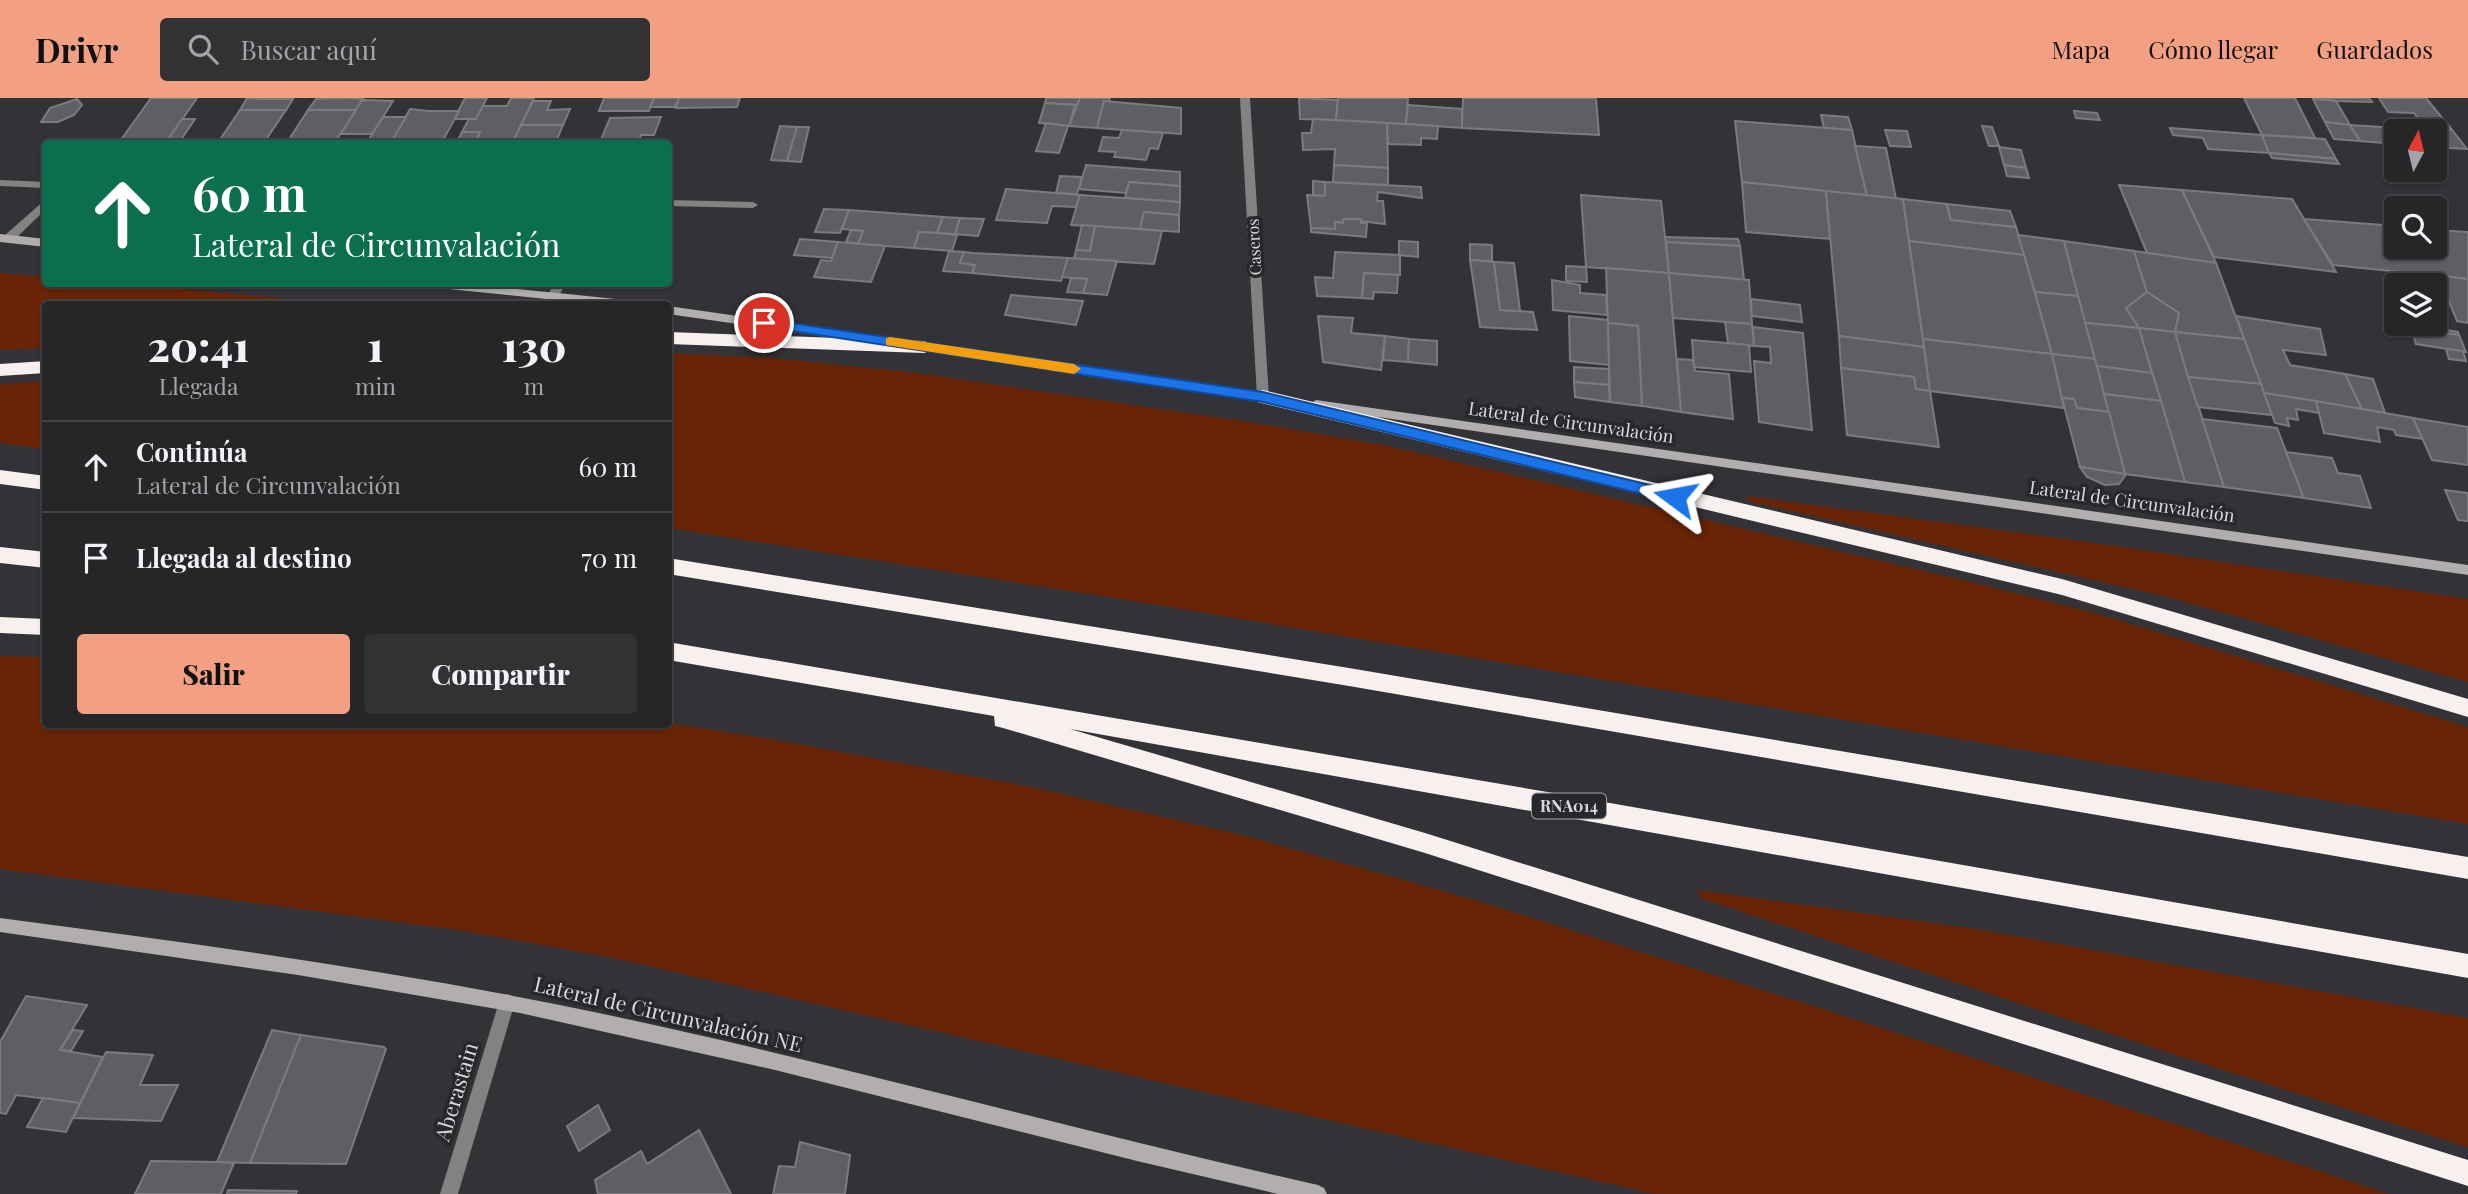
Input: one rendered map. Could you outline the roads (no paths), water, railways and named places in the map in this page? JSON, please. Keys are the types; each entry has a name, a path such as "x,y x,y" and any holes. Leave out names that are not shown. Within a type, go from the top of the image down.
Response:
{"highway":[{"path":"672,338 924,347"},
{"path":"0,370 42,367"},
{"path":"1263,397 2062,587 2468,708"},
{"path":"0,477 42,482"},
{"path":"0,555 42,560"},
{"path":"672,567 1376,681 2468,868"},
{"path":"0,625 42,627"},
{"name":"RNA014","path":"672,652 904,689 2468,966"},
{"path":"904,689 1438,847 2468,1173"}],"street":[{"name":"Caseros","path":"1245,98 1263,397"},
{"path":"0,183 42,185"},
{"path":"672,203 752,205"},
{"path":"4,238 42,205"},
{"path":"4,238 42,243"},
{"path":"470,287 602,301"},
{"path":"553,295 558,287"},
{"name":"Lateral de Circunvalación","path":"672,311 2468,570"},
{"name":"Lateral de Circunvalación NE","path":"0,925 287,964 405,982 507,1002 699,1043 1307,1193"},
{"name":"Aberastain","path":"449,1194 507,1002"}]}
